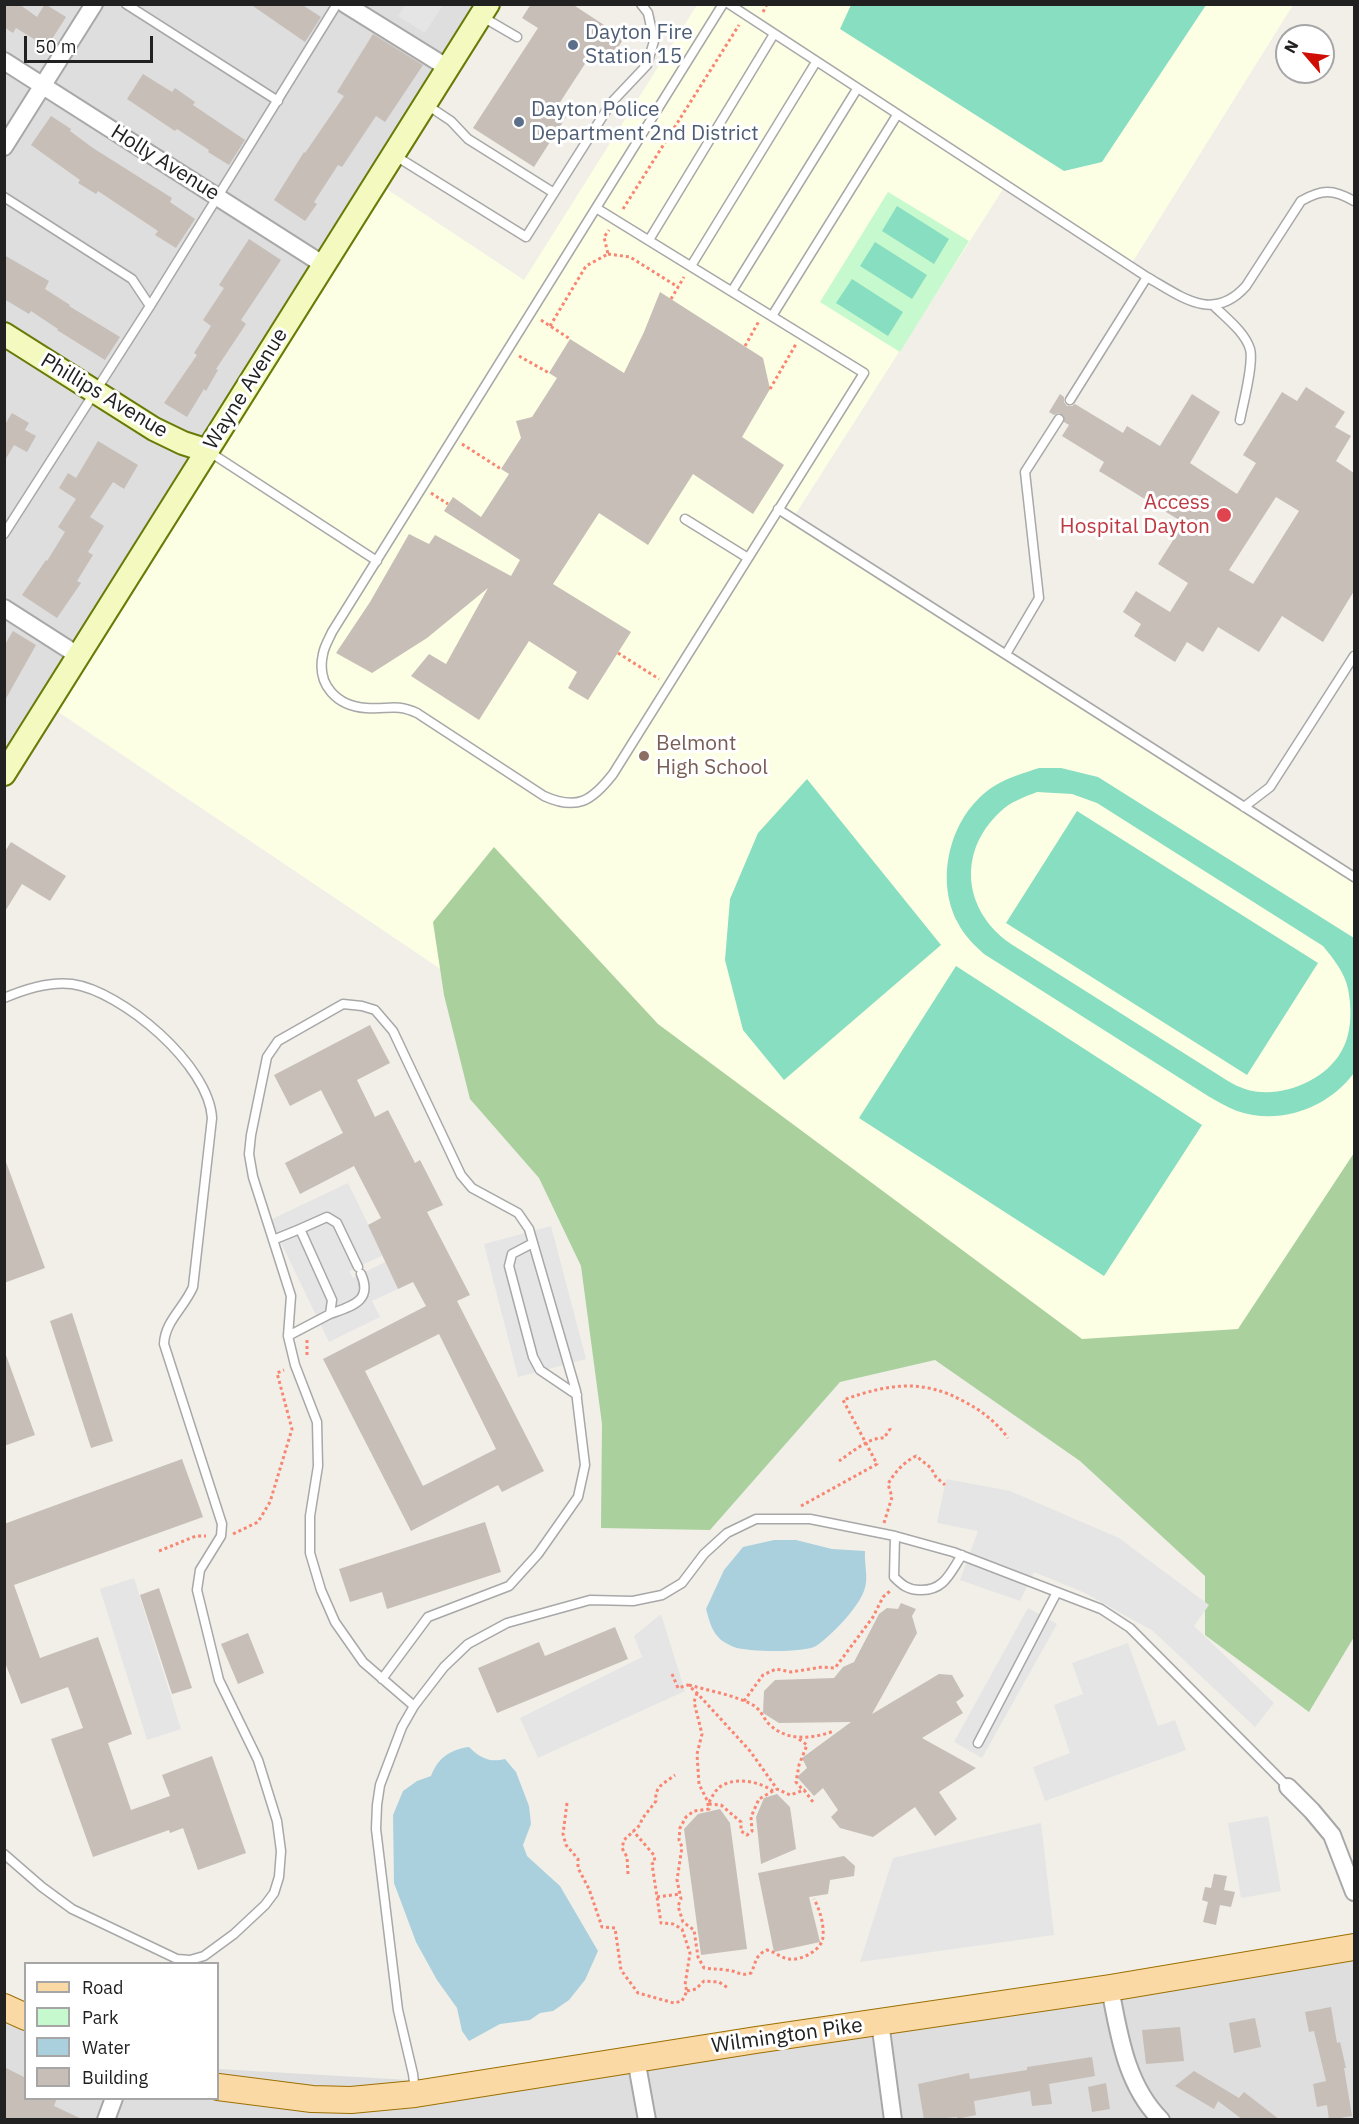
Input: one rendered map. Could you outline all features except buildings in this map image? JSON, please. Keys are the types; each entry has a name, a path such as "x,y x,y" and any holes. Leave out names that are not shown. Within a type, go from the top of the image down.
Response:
{"main road":[{"name":"Wayne Avenue","path":"4,774 484,10"},
{"name":"Phillips Avenue","path":"4,334 154,429 183,443 208,451"},
{"name":"Wilmington Pike","path":"219,2087 312,2100 351,2100 415,2094 1110,1988 1354,1947"},
{"path":"4,2007 24,2016"}],"street":[{"path":"4,147 94,4"},
{"path":"345,4 448,68"},
{"name":"Holly Avenue","path":"4,61 324,265"},
{"path":"4,608 79,656"},
{"path":"1288,1787 1332,1835 1354,1893"},
{"path":"1110,1988 1122,2051 1133,2079 1145,2100 1161,2120"},
{"path":"880,2022 893,2120"},
{"path":"636,2059 647,2120"},
{"path":"106,2120 113,2100"}],"lane":[{"path":"126,4 278,100"},
{"path":"4,534 96,393 337,4"},
{"path":"394,154 526,237 611,103 647,65 654,41 648,13 641,4"},
{"path":"596,208 864,373 613,774 588,800 559,803 544,796 403,706 369,708 349,706 327,689 322,674 323,654 332,632 723,4"},
{"path":"729,4 1147,278 1191,302 1213,305 1232,298 1246,286 1301,201 1313,194 1326,192 1339,193 1354,201"},
{"path":"484,10 517,37"},
{"path":"649,240 774,34"},
{"path":"691,266 816,62"},
{"path":"732,291 857,90"},
{"path":"425,104 451,121 476,145 554,193"},
{"path":"768,314 897,115"},
{"path":"4,197 132,279 150,306"},
{"path":"1070,400 1147,278"},
{"path":"1213,305 1241,334 1250,348 1251,361 1240,420"},
{"path":"1006,654 1040,598 1025,472 1059,419"},
{"path":"208,451 377,561"},
{"path":"778,509 1354,877"},
{"path":"685,519 748,558"},
{"path":"1244,807 1270,787 1354,656"},
{"path":"4,998 53,984 72,984 93,990 137,1016 167,1040 189,1063 202,1084 208,1100 212,1118 193,1287 188,1300 169,1323 164,1344 222,1524 221,1536 201,1570 197,1590 221,1687 258,1760 278,1821 281,1851 279,1877 274,1893 265,1905 234,1934 204,1956 190,1960 177,1959 72,1910 4,1854"},
{"path":"382,1679 428,1617 509,1586 538,1554 578,1497 585,1465 577,1395 529,1230 518,1213 472,1188 461,1174 393,1031 375,1010 362,1005 343,1004 278,1041 267,1057 249,1154 253,1177 291,1296 288,1336 295,1365 317,1422 318,1466 310,1516 310,1553 321,1590 335,1622 363,1662 382,1679 414,1706"},
{"path":"273,1240 327,1217 331,1218 337,1223 366,1285 363,1295 349,1307 330,1314 288,1336"},
{"path":"300,1229 332,1300 330,1314"},
{"path":"533,1243 512,1254 509,1266 533,1356 540,1370 577,1395"},
{"path":"415,2094 413,2074 398,2010 376,1828 380,1785 402,1727 414,1706 444,1667 468,1644 507,1623 590,1600 633,1601 662,1595 681,1583 704,1554 727,1533 756,1519 810,1519 895,1536 962,1555 1101,1609 1130,1628 1288,1787"},
{"path":"895,1536 894,1577 910,1589 932,1590 944,1582 962,1555"},
{"path":"978,1743 1057,1592"}],"path":[{"path":"608,254 604,237 745,15"},
{"path":"550,326 586,266 608,254 630,257 678,287"},
{"path":"671,299 691,266"},
{"path":"530,313 570,339"},
{"path":"745,346 768,314"},
{"path":"770,389 801,334"},
{"path":"507,349 549,373"},
{"path":"453,438 501,469"},
{"path":"422,488 448,504"},
{"path":"618,653 668,685"},
{"path":"159,1551 196,1536 237,1534 258,1522 270,1502 292,1429 276,1372 295,1365 307,1355 307,1338"},
{"path":"794,1518 800,1507 877,1464 843,1400 870,1390 909,1385 935,1388 950,1393 992,1419 1008,1438"},
{"path":"839,1461 866,1444 884,1438 890,1429 889,1426"},
{"path":"881,1533 892,1497 888,1484 894,1474 909,1460 916,1456 931,1468 936,1477 945,1485"},
{"path":"744,1701 763,1675 776,1669 791,1672 822,1667 835,1668 873,1617 882,1597 895,1588"},
{"path":"672,1674 678,1688 688,1685 744,1701 758,1708 767,1722 777,1731 798,1737 816,1737 834,1731"},
{"path":"688,1685 750,1751 775,1790"},
{"path":"697,1693 694,1702 702,1734 698,1754 699,1784 709,1809 694,1811 686,1817 680,1828 679,1840 682,1847 677,1880 681,1899 678,1906 680,1918 694,1930 698,1957 704,1968 731,1971 740,1975 751,1973 756,1958 767,1950 790,1959 801,1959 819,1945 823,1937 820,1910 814,1899"},
{"path":"798,1737 807,1745 799,1765 796,1782 813,1802"},
{"path":"628,1874 627,1857 622,1848 624,1840 640,1825 656,1801 655,1793 659,1786 675,1775"},
{"path":"708,1804 721,1785 730,1782 763,1784 790,1795 804,1791"},
{"path":"708,1804 721,1805 730,1812 741,1822 741,1831 747,1835 752,1831 751,1817 759,1799 775,1790"},
{"path":"567,1803 563,1834 566,1845 578,1859 578,1868 589,1889 602,1927 615,1928 621,1970 638,1993 674,2003 682,2001 687,1991 685,1985 690,1953 682,1929 673,1924 661,1923 652,1864 656,1862 654,1855 633,1831"},
{"path":"657,1897 680,1894"},
{"path":"687,1991 696,1989 704,1981 719,1982 728,1988"}],"shaded area":[{"path":"406,4 443,5 425,33 398,16"},
{"path":"5,5 486,5 5,775"},
{"name":"Belmont High School","path":"697,5 1293,5 1281,24 1275,24 1275,34 1130,266 1005,186 793,518 1354,877 1354,1153 1238,1329 1153,1448 48,705 376,182 524,280"},
{"path":"348,1183 383,1255 349,1271 353,1278 385,1262 398,1289 372,1301 380,1317 329,1342 270,1220"},
{"path":"551,1226 586,1359 518,1377 484,1244"},
{"path":"946,1479 1010,1491 1119,1538 1209,1605 1194,1626 1274,1703 1255,1727 1153,1631 1085,1593 1034,1572 1020,1601 960,1580 978,1531 937,1523"},
{"path":"134,1578 181,1729 147,1740 100,1589"},
{"path":"1028,1608 1057,1624 982,1758 954,1742"},
{"path":"661,1614 685,1691 538,1758 520,1718 642,1657 634,1636"},
{"path":"1128,1643 1158,1726 1175,1720 1186,1750 1045,1801 1033,1767 1070,1753 1054,1705 1083,1694 1072,1663"},
{"path":"1268,1816 1281,1891 1241,1898 1228,1823"},
{"path":"1041,1823 1054,1935 860,1962 893,1858"},
{"path":"1354,1957 1354,2119 5,2119 4,1997 24,2007 24,2100 219,2100 219,2069 479,2084"}],"green space":[{"path":"851,4 1206,5 1102,162 1064,171 840,29"},
{"path":"888,192 969,241 900,352 820,302"},
{"path":"897,206 949,239 934,264 882,231"},
{"path":"875,242 927,275 912,299 860,266"},
{"path":"852,279 903,312 888,336 836,303"},
{"path":"1039,768 1061,768 1098,777 1354,938 1354,1073 1343,1085 1331,1096 1317,1104 1286,1115 1253,1115 1237,1111 1208,1096 984,954 966,936 951,905 947,886 947,866 958,828 968,811 996,785 1011,777","holes":["1037,792 1072,794 1097,803 1323,946 1344,977 1350,1005 1349,1029 1345,1045 1333,1063 1312,1080 1299,1086 1272,1092 1245,1089 1228,1081 1011,944 995,930 983,915 975,898 971,881 972,863 977,845 986,828 1004,808"]},
{"path":"807,779 941,945 784,1080 743,1030 725,960 730,899 758,833"},
{"path":"1077,811 1318,963 1247,1075 1006,923"},
{"path":"494,847 658,1024 1082,1339 1238,1329 1354,1153 1354,1637 1309,1712 1205,1635 1205,1576 1080,1461 935,1360 840,1382 710,1530 601,1528 602,1424 581,1266 539,1178 470,1099 444,995 433,922"},
{"path":"956,966 1202,1125 1104,1276 859,1118"}],"water":[{"path":"774,1540 796,1540 832,1549 865,1551 864,1591 843,1621 816,1646 800,1650 776,1651 734,1647 716,1635 706,1609 724,1570 743,1547"},
{"path":"469,1747 486,1759 505,1759 516,1772 529,1806 531,1824 523,1845 527,1856 560,1886 598,1951 585,1980 569,2000 553,2011 540,2013 530,2020 500,2024 469,2041 462,2031 457,2008 437,1980 416,1942 394,1883 393,1815 403,1791 417,1781 431,1776 437,1764 445,1756"}],"place":[{"name":"Dayton Fire Station 15","path":"573,45"},
{"name":"Dayton Police Department 2nd District","path":"519,122"},
{"name":"Access Hospital Dayton","path":"1224,515"},
{"name":"Belmont High School","path":"644,756"}]}
